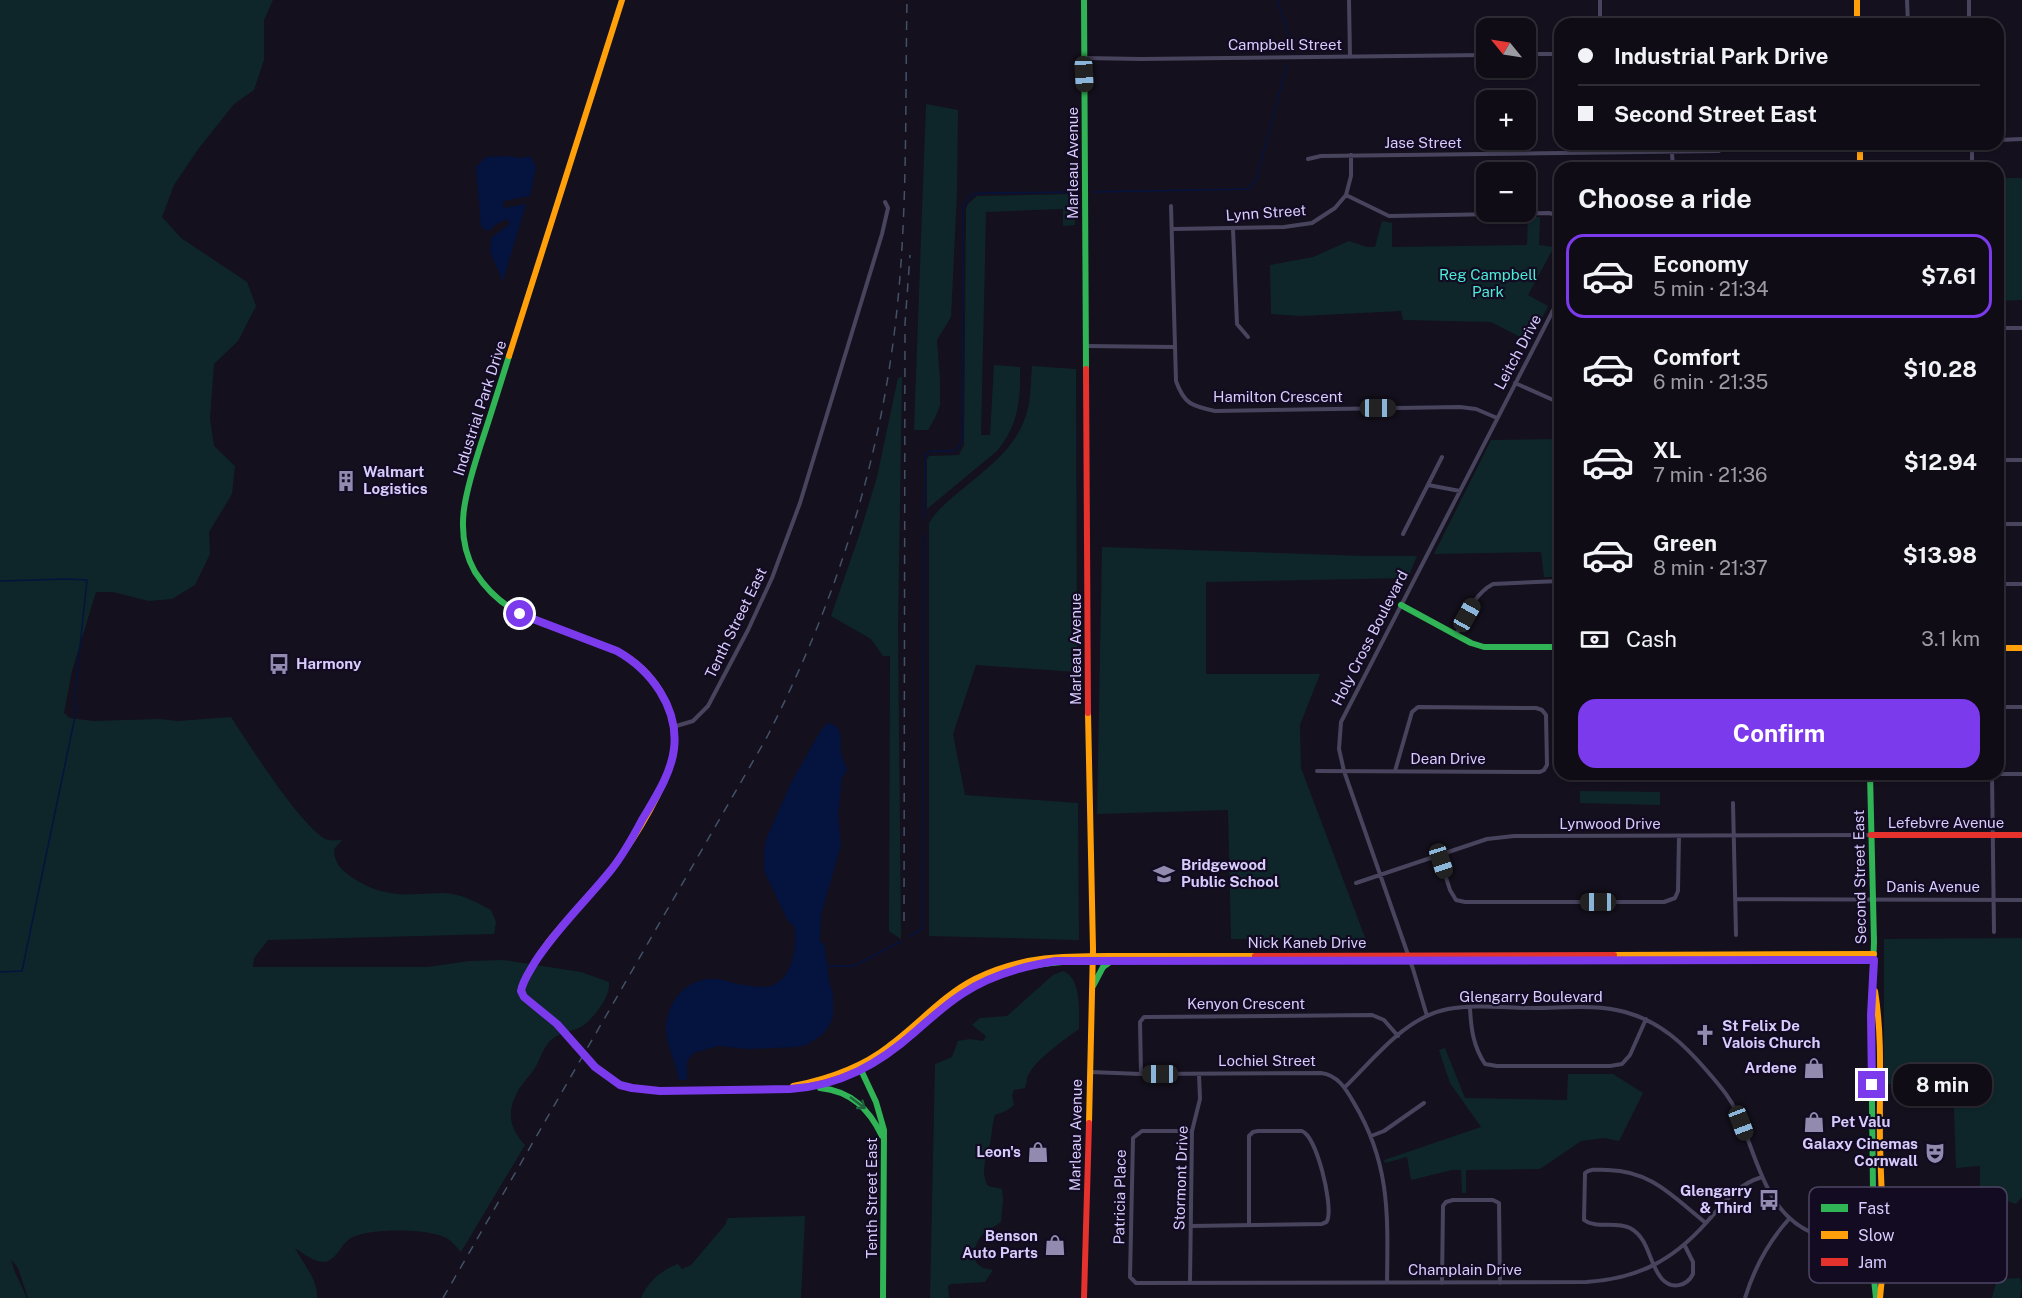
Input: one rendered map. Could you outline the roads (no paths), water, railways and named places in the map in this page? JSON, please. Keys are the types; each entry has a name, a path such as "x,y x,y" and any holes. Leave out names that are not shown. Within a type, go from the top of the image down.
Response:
{"street":[{"name":"Industrial Park Drive","path":"622,0 468,485 462,509 461,527 468,558 474,572 489,592 520,614 617,651 627,657 655,683 669,708 673,727"},
{"name":"Marleau Avenue","path":"1084,0 1092,959 1084,1298"},
{"path":"1349,0 1350,57"},
{"path":"1600,0 1600,18"},
{"path":"1857,0 1857,18"},
{"path":"1907,0 1908,18"},
{"path":"1969,0 1969,18"},
{"path":"1536,54 1554,54"},
{"name":"Campbell Street","path":"1084,58 1141,60 1476,55"},
{"path":"2004,140 2022,139"},
{"name":"Jase Street","path":"1308,159 1351,155 1719,151"},
{"path":"1672,153 1673,162"},
{"path":"1351,155 1351,176 1346,195 1389,216 1554,214"},
{"name":"Lynn Street","path":"1173,229 1284,227 1312,223 1335,208 1346,195"},
{"name":"Tenth Street East","path":"673,727 693,721 708,706 772,578 800,503 882,234 888,208 885,202"},
{"name":"Hamilton Crescent","path":"1171,206 1176,381 1181,395 1189,403 1215,411 1460,407 1476,409 1497,418"},
{"path":"1233,229 1237,324 1248,337"},
{"name":"Leitch Drive","path":"1497,418 1554,308"},
{"path":"2004,328 2022,328"},
{"path":"1086,346 1174,346"},
{"path":"1515,383 1554,401"},
{"name":"Holy Cross Boulevard","path":"1427,1016 1344,771 1339,749 1341,722 1497,418"},
{"path":"1402,534 1442,457"},
{"path":"2004,460 2022,460"},
{"path":"1428,485 1460,491"},
{"path":"2004,524 2022,524"},
{"path":"1456,635 1478,596 1493,584 1554,581"},
{"path":"2004,584 2022,584"},
{"path":"1401,605 1456,635 1484,647 1554,648"},
{"path":"2004,648 2022,648"},
{"name":"Dean Drive","path":"1317,771 1540,772 1545,770 1547,765 1547,717 1540,709 1420,707 1412,712 1395,771"},
{"path":"2004,707 2022,707"},
{"name":"Nick Kaneb Drive","path":"673,727 674,748 668,771 654,800 613,868 545,947 521,988 522,994 557,1024 595,1067 620,1085 632,1088 660,1091 806,1088 833,1082 889,1054 942,1008 982,982 1013,970 1056,961 1092,959 1874,957"},
{"path":"2004,774 2022,774"},
{"name":"Second Street East","path":"1870,780 1874,957 1871,1015 1874,1187"},
{"path":"1992,780 1994,932"},
{"path":"1733,803 1736,935"},
{"name":"Lefebvre Avenue","path":"1871,836 2022,835"},
{"name":"Lynwood Drive","path":"1356,883 1487,839 1514,836 1871,836"},
{"path":"1439,856 1450,890 1456,900 1465,902 1665,902 1675,898 1678,891 1679,836"},
{"name":"Danis Avenue","path":"1735,899 2022,900"},
{"name":"Nick Kaneb Drive","path":"1092,959 1111,962 1408,958"},
{"path":"1092,988 1103,967 1111,962"},
{"name":"Second Street East","path":"1873,980 1879,1012 1882,1187"},
{"path":"1470,1008 1472,1034 1479,1055 1485,1064 1497,1066 1610,1066 1622,1064 1629,1055 1646,1019"},
{"name":"Glengarry Boulevard","path":"1345,1088 1411,1025 1427,1016 1448,1009 1603,1008 1625,1012 1646,1019 1680,1041 1725,1092 1741,1123 1772,1199 1789,1219 1809,1231"},
{"name":"Kenyon Crescent","path":"1141,1074 1140,1022 1144,1017 1367,1015 1384,1020 1398,1036"},
{"name":"Tenth Street East","path":"861,1068 881,1117 884,1149 883,1298"},
{"name":"Nick Kaneb Drive","path":"776,1088 820,1080 861,1068"},
{"name":"Lochiel Street","path":"1089,1072 1322,1073 1333,1076 1345,1088 1360,1113 1381,1165 1386,1191 1387,1282"},
{"name":"Stormont Drive","path":"1190,1283 1192,1131 1200,1099 1199,1074"},
{"path":"806,1088 840,1091 859,1102 876,1122 882,1135 884,1149"},
{"path":"1371,1136 1384,1131 1424,1103"},
{"name":"Patricia Place","path":"1132,1281 1130,1277 1133,1138 1142,1131 1192,1131"},
{"path":"1191,1226 1322,1224 1326,1222 1328,1204 1323,1174 1313,1144 1304,1131 1258,1131 1249,1136 1249,1225"},
{"path":"1685,1246 1694,1268 1691,1278 1685,1284 1676,1286 1668,1284 1663,1280 1644,1242 1632,1229 1620,1225 1590,1224 1584,1220 1584,1176 1587,1171 1621,1170 1644,1176 1706,1223"},
{"name":"Champlain Drive","path":"1132,1281 1138,1284 1598,1281 1635,1273 1655,1265 1685,1246 1734,1191 1750,1180 1762,1177"},
{"path":"1442,1283 1443,1206 1446,1202 1453,1200 1493,1200 1499,1203 1500,1282"},
{"path":"1745,1298 1752,1276 1764,1252 1789,1219"},
{"name":"Second Street East","path":"1875,1283 1878,1298"},
{"name":"Second Street East","path":"1878,1298 1879,1283"}],"water":[{"path":"530,156 536,167 530,196 503,201 504,208 526,204 503,281 490,252 491,238 510,224 507,219 496,224 489,231 481,227 476,167 486,157 522,158"},
{"path":"828,723 834,725 839,731 842,758 847,770 842,778 838,814 841,845 821,915 820,941 824,944 833,994 833,1017 822,1035 806,1045 747,1049 719,1046 693,1053 687,1062 687,1080 679,1080 667,1040 666,1027 670,1009 680,993 694,983 712,979 754,986 771,986 779,982 789,969 794,952 794,926 788,921 764,871 766,839 791,783 821,730"}],"waterway":[{"path":"1277,0 1287,29 1290,49"},
{"path":"1093,192 1248,189 1256,180 1287,65"},
{"path":"924,518 925,455 931,451 954,451 962,440 963,205 972,195 982,193 1078,192"},
{"path":"910,936 922,929 924,535"},
{"path":"0,581 87,580 74,704 77,707 22,971 0,972"},
{"path":"827,966 854,966 902,941"}],"railway":[{"path":"443,1298 767,737 791,688 832,589 849,538 877,434 895,327 904,205 907,0"},
{"path":"904,921 905,324 910,255"}],"place":[{"name":"Walmart Logistics","path":"346,481"},
{"name":"Harmony","path":"279,664"},
{"name":"Bridgewood Public School","path":"1164,874"},
{"name":"St Felix De Valois Church","path":"1705,1035"},
{"name":"Ardene","path":"1814,1068"},
{"name":"Pet Valu","path":"1814,1122"},
{"name":"Leon's","path":"1038,1152"},
{"name":"Galaxy Cinemas Cornwall","path":"1935,1153"},
{"name":"Glengarry & Third","path":"1769,1200"},
{"name":"Benson Auto Parts","path":"1055,1245"}],"park label":[{"name":"Reg Campbell Park","path":"1488,284"}]}
